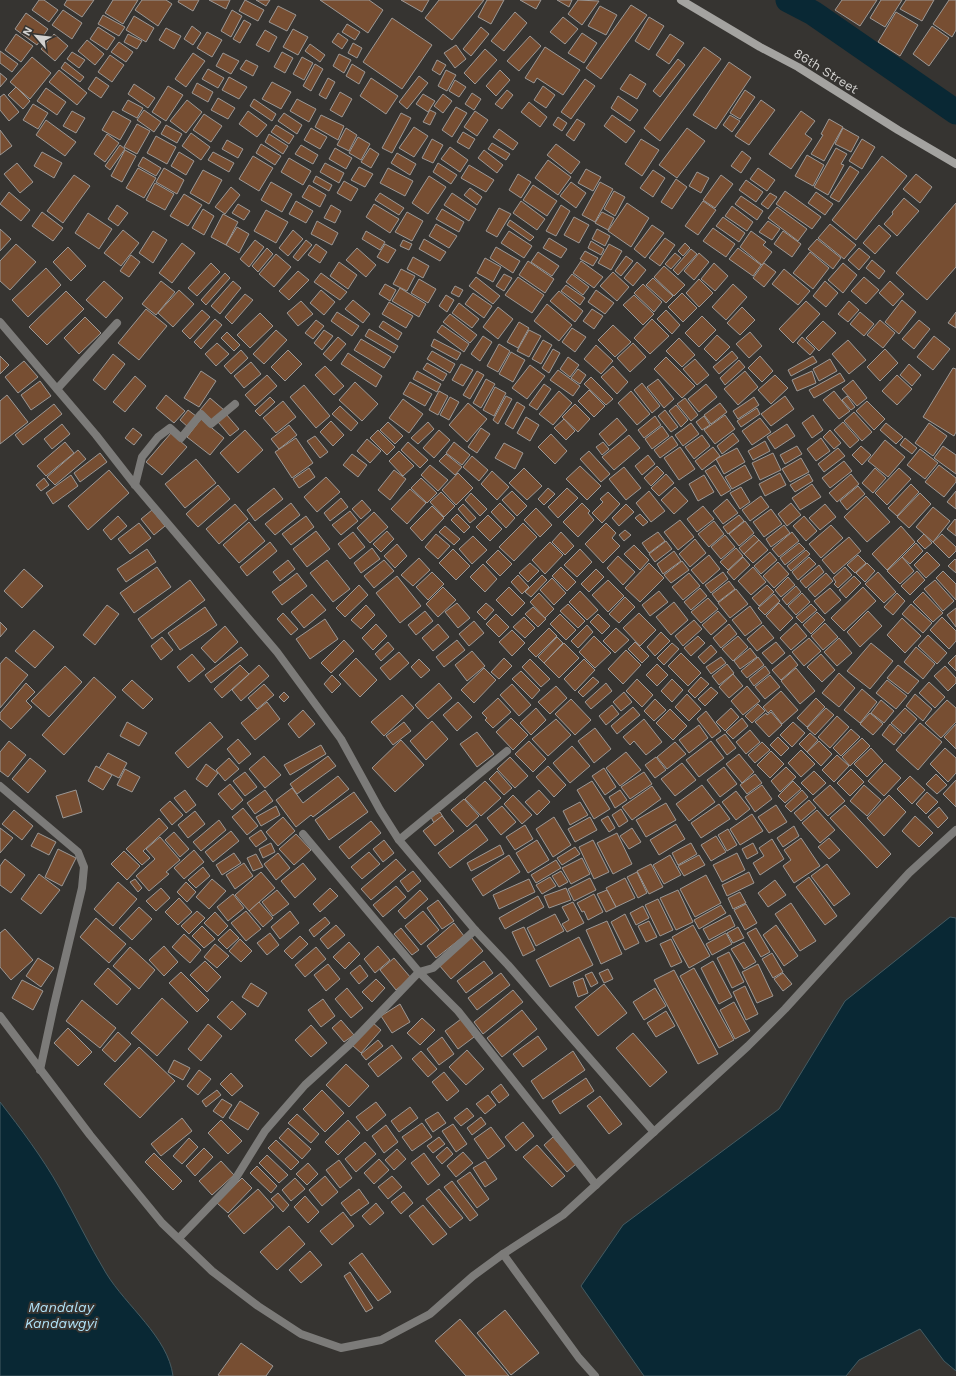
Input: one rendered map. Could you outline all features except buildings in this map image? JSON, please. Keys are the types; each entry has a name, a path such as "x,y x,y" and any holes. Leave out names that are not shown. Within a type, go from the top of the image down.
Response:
{"main road":[{"name":"86th Street","path":"681,0 760,47 798,67 956,164"}],"street":[{"path":"0,322 277,652 341,739 380,810 399,840 475,930 508,965 654,1132"},
{"path":"57,389 116,323"},
{"path":"136,485 142,457 158,437 170,428 181,438 201,414 211,424 234,404"},
{"path":"399,840 507,751"},
{"path":"0,786 78,852 84,867 82,888 40,1070"},
{"path":"0,1016 90,1135 157,1217 212,1271 258,1306 301,1334 341,1348 381,1340 430,1314 473,1276 503,1254 563,1215 759,1035 791,1003 909,873 956,830"},
{"path":"303,834 419,972 458,1011 596,1185"},
{"path":"947,839 956,839"},
{"path":"179,1238 234,1181 265,1131 306,1085 349,1045 419,972 433,968 475,930"},
{"path":"503,1254 579,1358 595,1376"}],"water":[{"path":"950,917 956,918 956,1371 944,1361 920,1329 859,1360 846,1376 644,1376 581,1286 623,1225 779,1109 845,1001"},
{"name":"Mandalay Kandawgyi","path":"0,1102 46,1165 106,1273 155,1335 170,1362 173,1376 0,1376"}],"waterway":[{"path":"788,0 813,13 956,112"}]}
